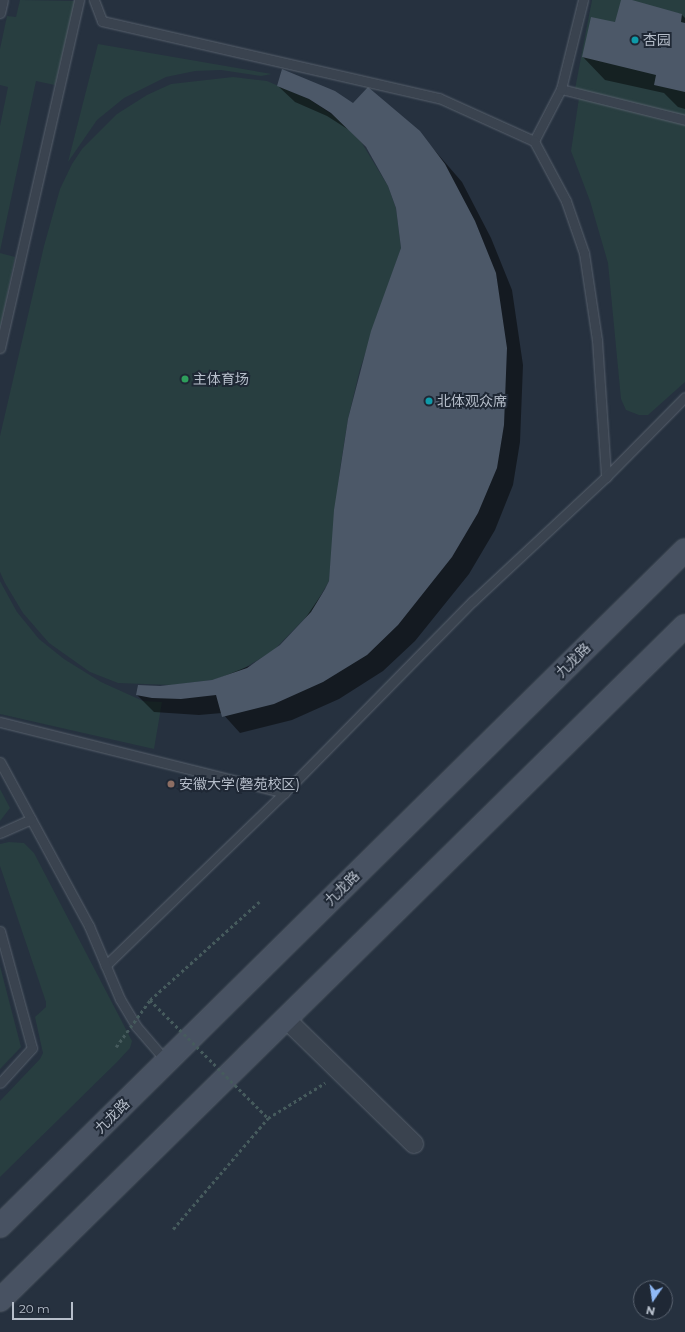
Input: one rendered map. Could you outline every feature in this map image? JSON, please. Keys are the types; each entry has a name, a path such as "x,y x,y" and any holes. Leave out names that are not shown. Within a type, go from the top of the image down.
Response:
{"main road":[{"name":"九龙路","path":"0,1226 685,550"},
{"path":"0,1300 685,626"}],"street":[{"path":"286,1019 414,1144"}],"lane":[{"path":"0,13 3,0"},
{"path":"0,348 79,0"},
{"path":"94,0 102,21 439,98 534,142 566,201 584,253 597,340 606,477"},
{"path":"534,142 561,89 583,0"},
{"path":"561,89 685,120"},
{"path":"106,965 284,793 473,602 606,477 685,397"},
{"path":"0,722 284,793"},
{"path":"0,762 89,926 106,965 136,1026 167,1062"},
{"path":"0,833 31,819"},
{"path":"0,931 32,1048 0,1083"}],"path":[{"path":"116,1047 150,1000 258,902"},
{"path":"150,1000 268,1118"},
{"path":"173,1229 268,1118 328,1081"}],"green space":[{"path":"20,0 75,1 55,85 36,81 0,251 0,126 8,87 0,85 0,49 7,16 16,17"},
{"path":"592,0 685,0 685,116 575,89"},
{"path":"98,44 272,74 261,76 221,70 195,71 166,77 124,98 97,120 68,162"},
{"name":"主体育场","path":"233,77 267,81 309,99 337,118 360,140 388,186 396,208 401,248 360,369 348,419 340,469 329,581 311,612 273,651 236,673 212,680 172,685 118,683 90,672 49,643 23,613 5,583 0,572 0,436 44,246 60,189 72,164 82,149 117,114 147,95 171,84"},
{"path":"579,98 685,124 685,382 648,415 639,415 626,410 621,399 608,263 590,201 571,151"},
{"path":"0,253 15,257 0,328"},
{"path":"0,581 17,612 39,639 64,659 101,682 143,701 162,702 154,749 0,714"},
{"path":"0,789 10,808 0,821"},
{"path":"9,842 24,843 34,853 132,1041 130,1048 117,1062 0,1177 0,1101 40,1059 43,1053 35,1017 46,1007 46,1002 0,866 0,844"},
{"path":"0,966 21,1047 0,1069"}],"building":[{"name":"杏园","path":"621,0 632,0 682,14 681,22 685,23 685,92 654,85 656,75 582,57 591,17 615,22"},
{"name":"北体观众席","path":"282,69 335,91 353,103 368,87 420,131 445,164 475,221 496,273 507,348 504,425 497,468 478,513 452,557 398,625 367,655 323,682 274,704 222,717 216,695 181,699 152,698 136,695 138,685 160,686 212,680 247,668 280,645 311,612 325,589 329,581 334,510 348,419 371,331 401,248 396,208 388,186 366,147 331,113 309,99 277,86"}],"place":[{"name":"杏园","path":"635,40"},
{"name":"主体育场","path":"185,379"},
{"name":"北体观众席","path":"429,401"},
{"name":"安徽大学(磬苑校区)","path":"171,784"}]}
